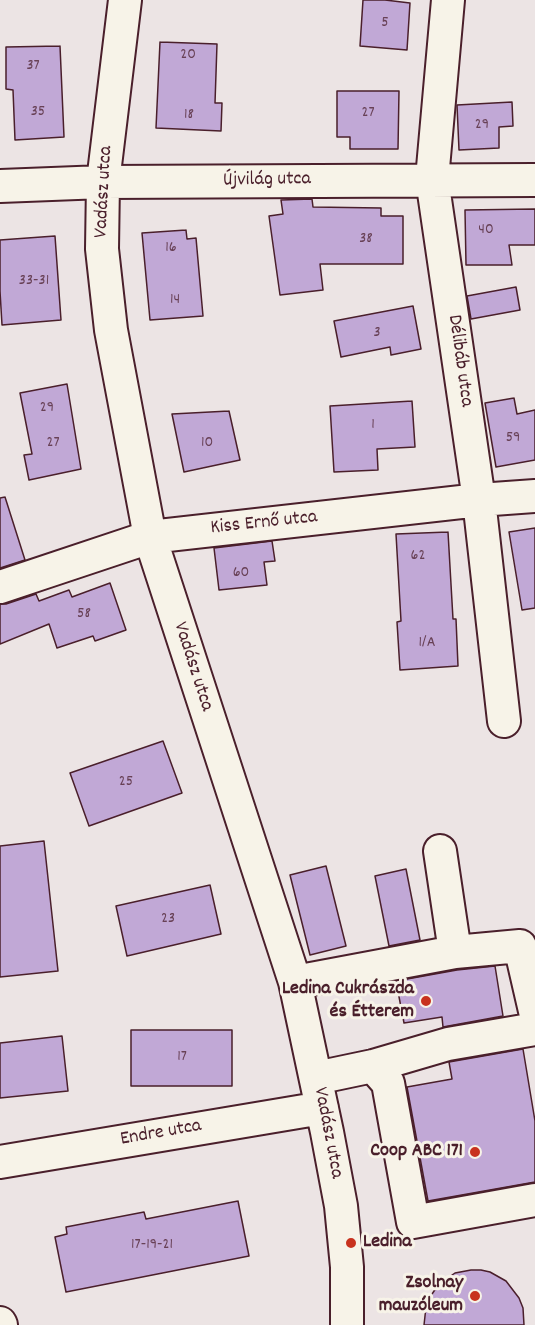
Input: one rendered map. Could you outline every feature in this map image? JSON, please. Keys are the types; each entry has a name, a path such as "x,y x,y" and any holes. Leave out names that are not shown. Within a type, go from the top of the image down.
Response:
{"street":[{"name":"Vadász utca","path":"125,0 103,183 102,249 111,330 150,537 295,982 341,1206 347,1267 347,1325"},
{"name":"Délibáb utca","path":"448,0 432,179 479,500 504,721"},
{"name":"Újvilág utca","path":"0,186 432,179 535,180"},
{"name":"Kiss Ernő utca","path":"0,587 150,537 479,500 535,496"},
{"path":"440,851 455,952"},
{"path":"295,982 455,952 520,945 535,1011"},
{"name":"Endre utca","path":"0,1162 319,1093 373,1066 448,1044 535,1029"},
{"path":"373,1066 388,1083 413,1222 535,1200"}],"building":[{"path":"363,0 410,3 407,50 360,46"},
{"path":"160,42 217,44 215,103 222,103 221,131 156,128"},
{"path":"60,46 64,137 15,140 13,90 6,89 6,47"},
{"path":"337,91 399,91 398,149 350,149 350,137 337,137"},
{"path":"512,102 513,126 499,127 499,148 459,150 457,105"},
{"path":"312,199 313,207 381,208 381,216 403,216 403,264 320,264 323,290 280,295 269,216 283,214 281,200"},
{"path":"535,209 535,245 509,245 512,265 466,265 465,210"},
{"path":"186,230 187,239 196,238 203,316 150,320 142,233"},
{"path":"55,236 61,320 2,325 0,240"},
{"path":"516,287 520,310 471,319 467,296"},
{"path":"413,306 421,349 391,355 390,347 341,357 334,321"},
{"path":"67,384 81,469 29,480 24,455 32,454 20,393"},
{"path":"514,398 517,414 535,410 535,460 496,467 485,403"},
{"path":"412,401 415,447 377,449 378,470 334,472 330,406"},
{"path":"229,411 240,460 184,472 172,414"},
{"path":"5,497 25,560 0,568 0,498"},
{"path":"535,528 535,608 522,610 509,532"},
{"path":"448,532 458,666 400,670 397,622 401,621 396,534"},
{"path":"272,541 275,561 264,562 267,585 219,590 214,548"},
{"path":"110,583 126,630 95,641 93,636 57,648 49,624 0,644 0,604 36,594 39,601 69,590 72,597"},
{"path":"163,741 182,793 89,826 70,773"},
{"path":"44,841 58,971 0,977 0,846"},
{"path":"326,866 346,946 310,955 290,875"},
{"path":"406,869 420,940 389,946 375,876"},
{"path":"210,885 221,934 127,956 116,906"},
{"path":"495,966 503,1016 443,1027 442,1017 404,1023 396,981"},
{"path":"131,1030 232,1030 232,1086 131,1086"},
{"path":"62,1036 68,1091 0,1098 0,1043"},
{"name":"Coop ABC 171","path":"523,1049 535,1121 535,1182 428,1201 407,1087 452,1079 449,1062"},
{"path":"238,1201 249,1256 66,1292 55,1237 67,1234 66,1227 144,1212 146,1219"},
{"name":"Zsolnay mauzóleum","path":"471,1270 490,1272 506,1281 519,1298 523,1308 524,1325 424,1325 426,1307 439,1284 455,1273"}],"place":[{"name":"Ledina Cukrászda és Étterem","path":"426,1001"},
{"name":"Coop ABC 171","path":"475,1152"},
{"name":"Ledina","path":"351,1243"},
{"name":"Zsolnay mauzóleum","path":"475,1296"}]}
